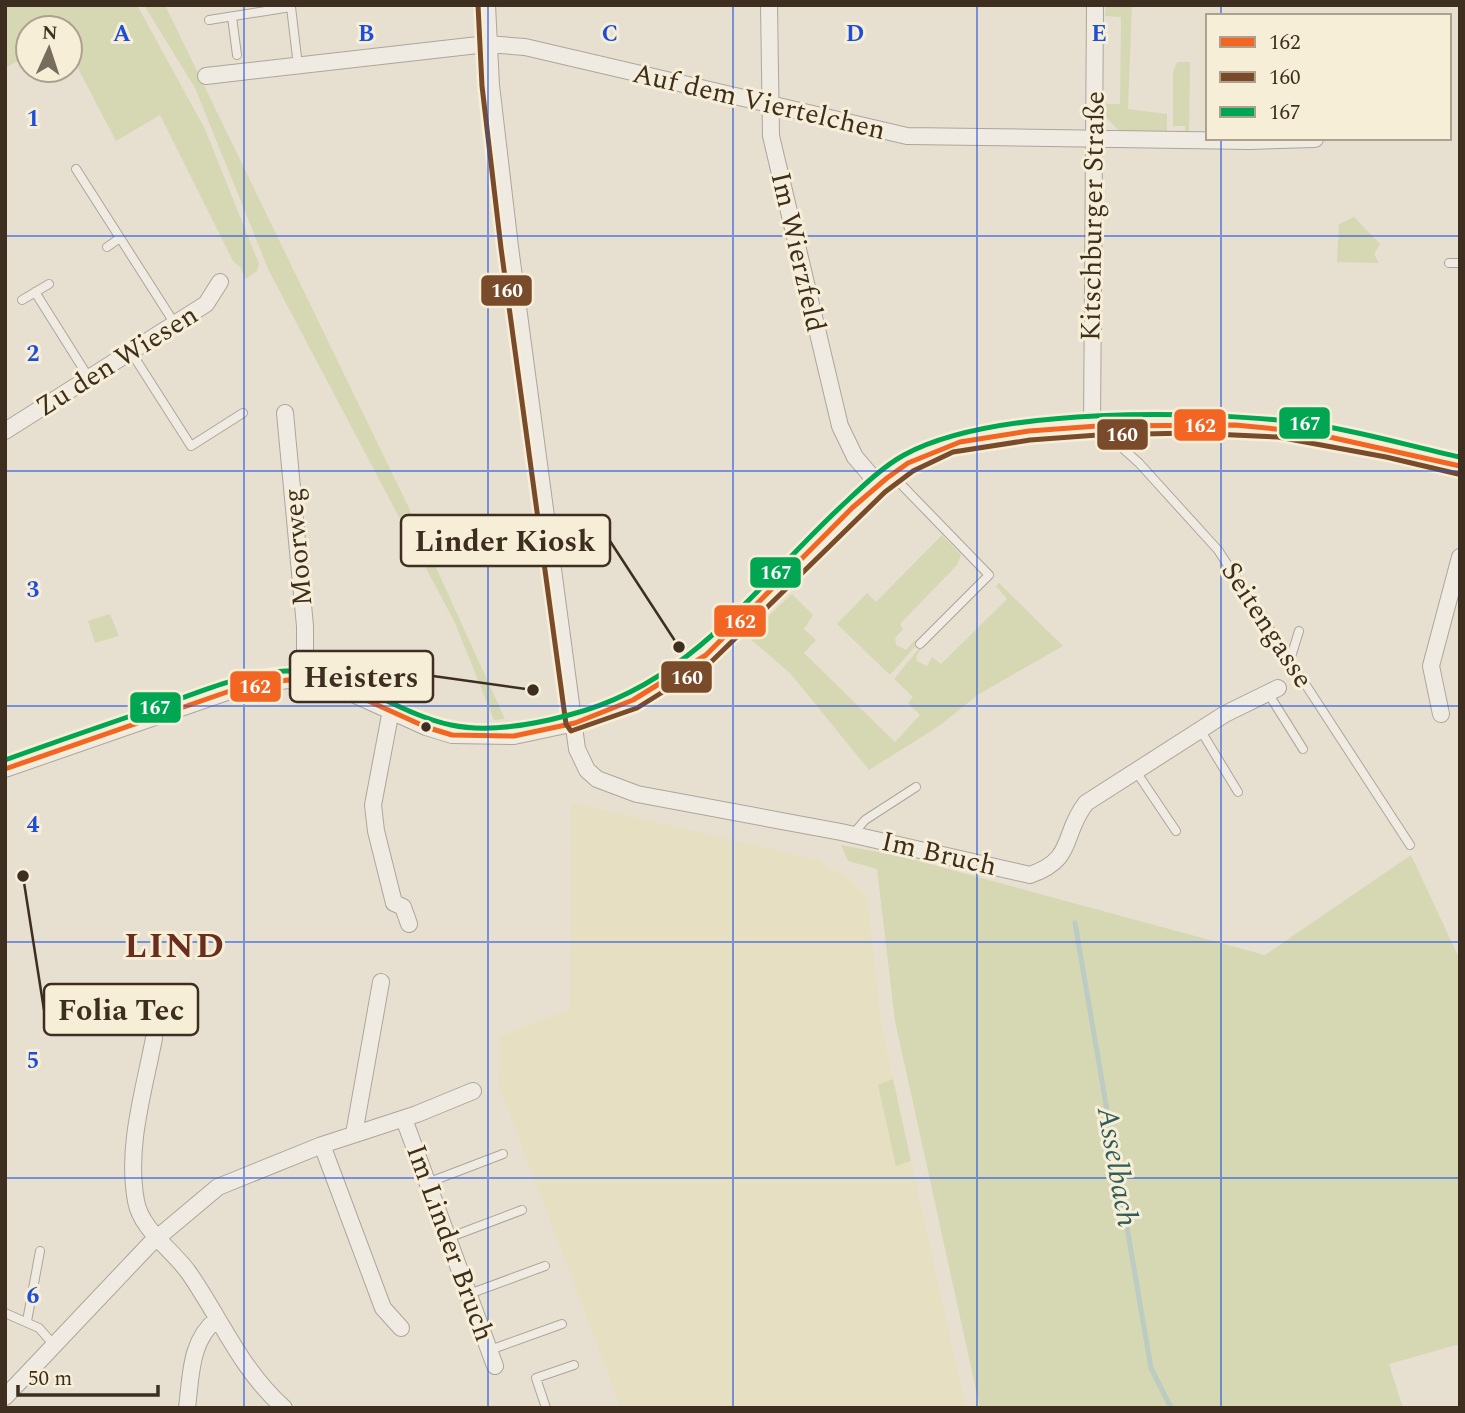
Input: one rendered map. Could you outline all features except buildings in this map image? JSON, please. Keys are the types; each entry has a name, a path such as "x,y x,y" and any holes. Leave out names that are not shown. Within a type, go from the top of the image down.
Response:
{"street":[{"name":"Im Bruch","path":"487,5 487,44 510,247 578,750 587,770 611,785 678,803 853,834 1030,875 1059,860 1076,816 1086,803 1244,704 1273,691"},
{"name":"Im Wierzfeld","path":"769,5 768,106 777,164 840,426 855,457 885,480"},
{"name":"Kitschburger Straße","path":"1095,5 1095,426"},
{"name":"Auf dem Viertelchen","path":"206,76 487,44 525,47 768,106 907,136 1206,139"},
{"name":"Zu den Wiesen","path":"5,431 206,304 220,282"},
{"name":"Moorweg","path":"285,413 305,626 304,682"},
{"path":"5,769 249,685 287,680 342,689 426,727 469,737 514,737 575,723 633,700 706,655 885,480 908,463 950,444 1030,431 1095,426 1190,424 1279,428 1388,448 1460,466"},
{"path":"1441,714 1432,666 1454,602 1460,557"},
{"path":"391,710 373,805 376,831 394,903 403,907 409,924"},
{"path":"354,1135 382,982"},
{"path":"155,1038 135,1136 133,1185 142,1218 190,1274 258,1382 284,1408"},
{"name":"Im Linder Bruch","path":"7,1391 158,1237 229,1181 322,1145 404,1119 473,1091"},
{"name":"Im Linder Bruch","path":"404,1119 495,1366"},
{"path":"322,1145 383,1308 401,1328"},
{"path":"187,1408 198,1339 205,1328 217,1319"}],"lane":[{"path":"209,20 292,7 299,66"},
{"path":"232,17 237,55"},
{"path":"76,169 175,324"},
{"path":"107,247 120,238"},
{"path":"1449,263 1460,263"},
{"path":"22,300 49,284"},
{"path":"36,292 89,378"},
{"path":"131,352 191,446 243,413"},
{"name":"Seitengasse","path":"1095,426 1139,463 1219,550 1410,845"},
{"path":"885,480 989,575 920,643"},
{"path":"1290,660 1299,631"},
{"path":"1273,691 1303,749"},
{"path":"1201,731 1238,792"},
{"path":"1137,773 1176,831"},
{"path":"853,834 865,820 916,787"},
{"path":"427,1183 503,1154"},
{"path":"448,1238 522,1210"},
{"path":"27,1321 40,1251"},
{"path":"469,1294 545,1266"},
{"path":"5,1313 27,1321 47,1334 54,1345"},
{"path":"490,1350 562,1324"},
{"path":"547,1408 536,1378 574,1365"}],"shaded area":[{"path":"571,802 818,860 850,879 867,896 881,1022 893,1079 878,1085 896,1166 911,1161 966,1408 621,1408 499,1086 500,1036 570,1009"}],"green space":[{"path":"5,5 137,5 205,129 259,264 257,271 246,279 241,268 233,261 160,115 116,141 84,80 84,14 14,14 14,63 5,68"},
{"path":"144,5 165,5 408,506 505,719 494,720 455,623 269,271 195,88"},
{"path":"1106,5 1132,5 1128,109 1167,114 1167,131 1119,131 1106,117 1106,104 1120,104 1121,17 1105,16"},
{"path":"1177,62 1190,62 1189,131 1185,131 1185,126 1173,126 1173,72"},
{"path":"1354,217 1380,244 1374,254 1379,263 1337,262 1339,224"},
{"path":"942,535 961,555 957,565 900,624 903,629 895,638 896,645 906,650 915,640 918,643 890,675 837,624 867,593 876,602"},
{"path":"999,583 1063,646 979,694 939,726 869,770 790,673 747,636 792,594 813,615 804,629 816,640 804,653 895,742 920,715 908,703 913,697 894,679 921,646 923,647 916,656 917,661 927,666 932,657 941,664 1007,599 996,586"},
{"path":"110,614 119,636 95,643 88,621"},
{"path":"841,845 904,857 1265,955 1411,855 1460,960 1460,1344 1389,1364 1403,1408 980,1408 895,1021 877,869 848,861"},
{"path":"893,1079 911,1161 896,1166 878,1085"}],"waterway":[{"name":"Asselbach","path":"1075,923 1151,1368 1171,1408"}],"transit line":[{"name":"160","path":"478,5 482,86 501,248 566,724 571,731 637,708 711,662 885,492 913,471 953,452 1030,440 1190,433 1278,437 1386,457 1458,474"},
{"name":"167","path":"5,760 223,684 270,672 308,672 330,677 430,719 451,725 510,727 569,715 613,700 653,679 689,655 753,596 815,531 889,464 943,439 990,428 1043,420 1156,414 1261,419 1343,430 1460,457"},
{"name":"162","path":"5,769 227,692 287,680 342,689 426,727 452,735 514,736 575,723 633,700 706,655 852,508 887,478 908,463 960,442 1029,431 1098,426 1235,425 1307,432 1460,466"}],"place":[{"name":"Linder Kiosk","path":"679,647"},
{"name":"Heisters","path":"533,690"},
{"name":"Folia Tec","path":"23,876"}],"district":[{"name":"LIND","path":"175,946"}]}
